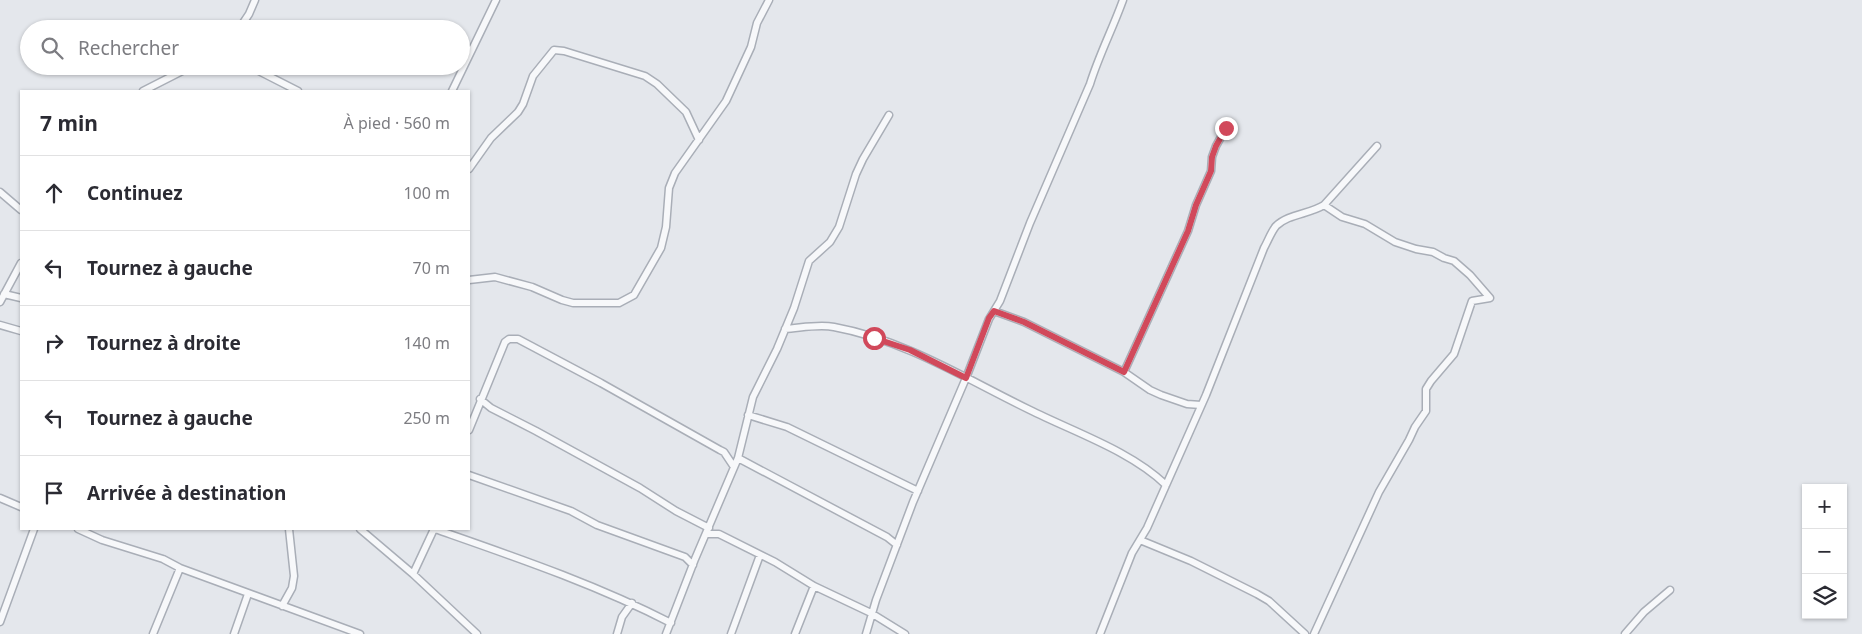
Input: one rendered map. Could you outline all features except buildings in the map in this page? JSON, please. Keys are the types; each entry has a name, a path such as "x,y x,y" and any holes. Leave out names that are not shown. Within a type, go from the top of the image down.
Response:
{"street":[{"path":"245,20 255,0"},
{"path":"470,54 496,0"},
{"path":"470,280 495,277 532,287 574,303 619,303 634,295 661,248 666,227 669,188 675,172 726,101 751,46 757,23 769,0"},
{"path":"866,634 871,614 918,490 966,378 989,318 1000,301 1030,223 1090,84 1123,0"},
{"path":"470,168 492,138 518,112 523,104 533,76 554,50 564,51 645,76 657,84 686,112 699,140"},
{"path":"145,90 174,75"},
{"path":"267,75 296,90"},
{"path":"452,90 460,75"},
{"path":"666,634 738,458 753,398 794,308 808,261 830,242 839,227 860,167 889,115"},
{"path":"1124,372 1188,231 1196,205 1211,171 1212,157 1216,146 1226,128"},
{"path":"1100,634 1132,553 1140,540 1202,405 1264,248 1277,225 1289,218 1317,210 1324,205 1377,146"},
{"path":"0,192 20,209"},
{"path":"1314,634 1379,492 1426,411 1426,389 1454,354 1472,301 1490,298 1470,275 1454,261 1433,252 1395,242 1364,224 1342,217 1324,205"},
{"path":"0,302 20,265"},
{"path":"4,294 20,298"},
{"path":"994,311 1024,322 1124,372 1150,390 1187,404 1202,405"},
{"path":"0,325 20,331"},
{"path":"785,329 818,326 834,327 910,350 1106,446 1153,472 1166,485"},
{"path":"470,427 505,342 509,339 518,340 610,388 724,452 734,467"},
{"path":"480,399 491,408 536,430 640,488 676,511 710,527 719,534 814,586 871,614 905,634"},
{"path":"475,412 491,408"},
{"path":"748,415 787,427 918,490"},
{"path":"738,458 887,537 897,545"},
{"path":"470,475 571,511 597,525 685,557 693,565"},
{"path":"0,498 20,507"},
{"path":"710,527 719,534"},
{"path":"0,622 34,530"},
{"path":"80,530 102,540 163,559 180,568 248,594 360,634"},
{"path":"282,606 292,588 294,576 289,530"},
{"path":"361,530 413,574 477,634"},
{"path":"413,574 435,530"},
{"path":"438,530 540,566 632,603 670,623"},
{"path":"1140,540 1177,555 1257,594 1269,601 1305,634"},
{"path":"685,557 698,554"},
{"path":"730,634 760,555"},
{"path":"153,634 180,568"},
{"path":"794,634 814,586"},
{"path":"1625,634 1644,612 1670,590"},
{"path":"234,634 248,594"},
{"path":"618,634 622,618 632,603"}],"route":[{"path":"874,338 910,350 966,378 989,318 994,311 1024,322 1124,372 1188,231 1196,205 1211,171 1212,157 1216,146 1226,128"}]}
